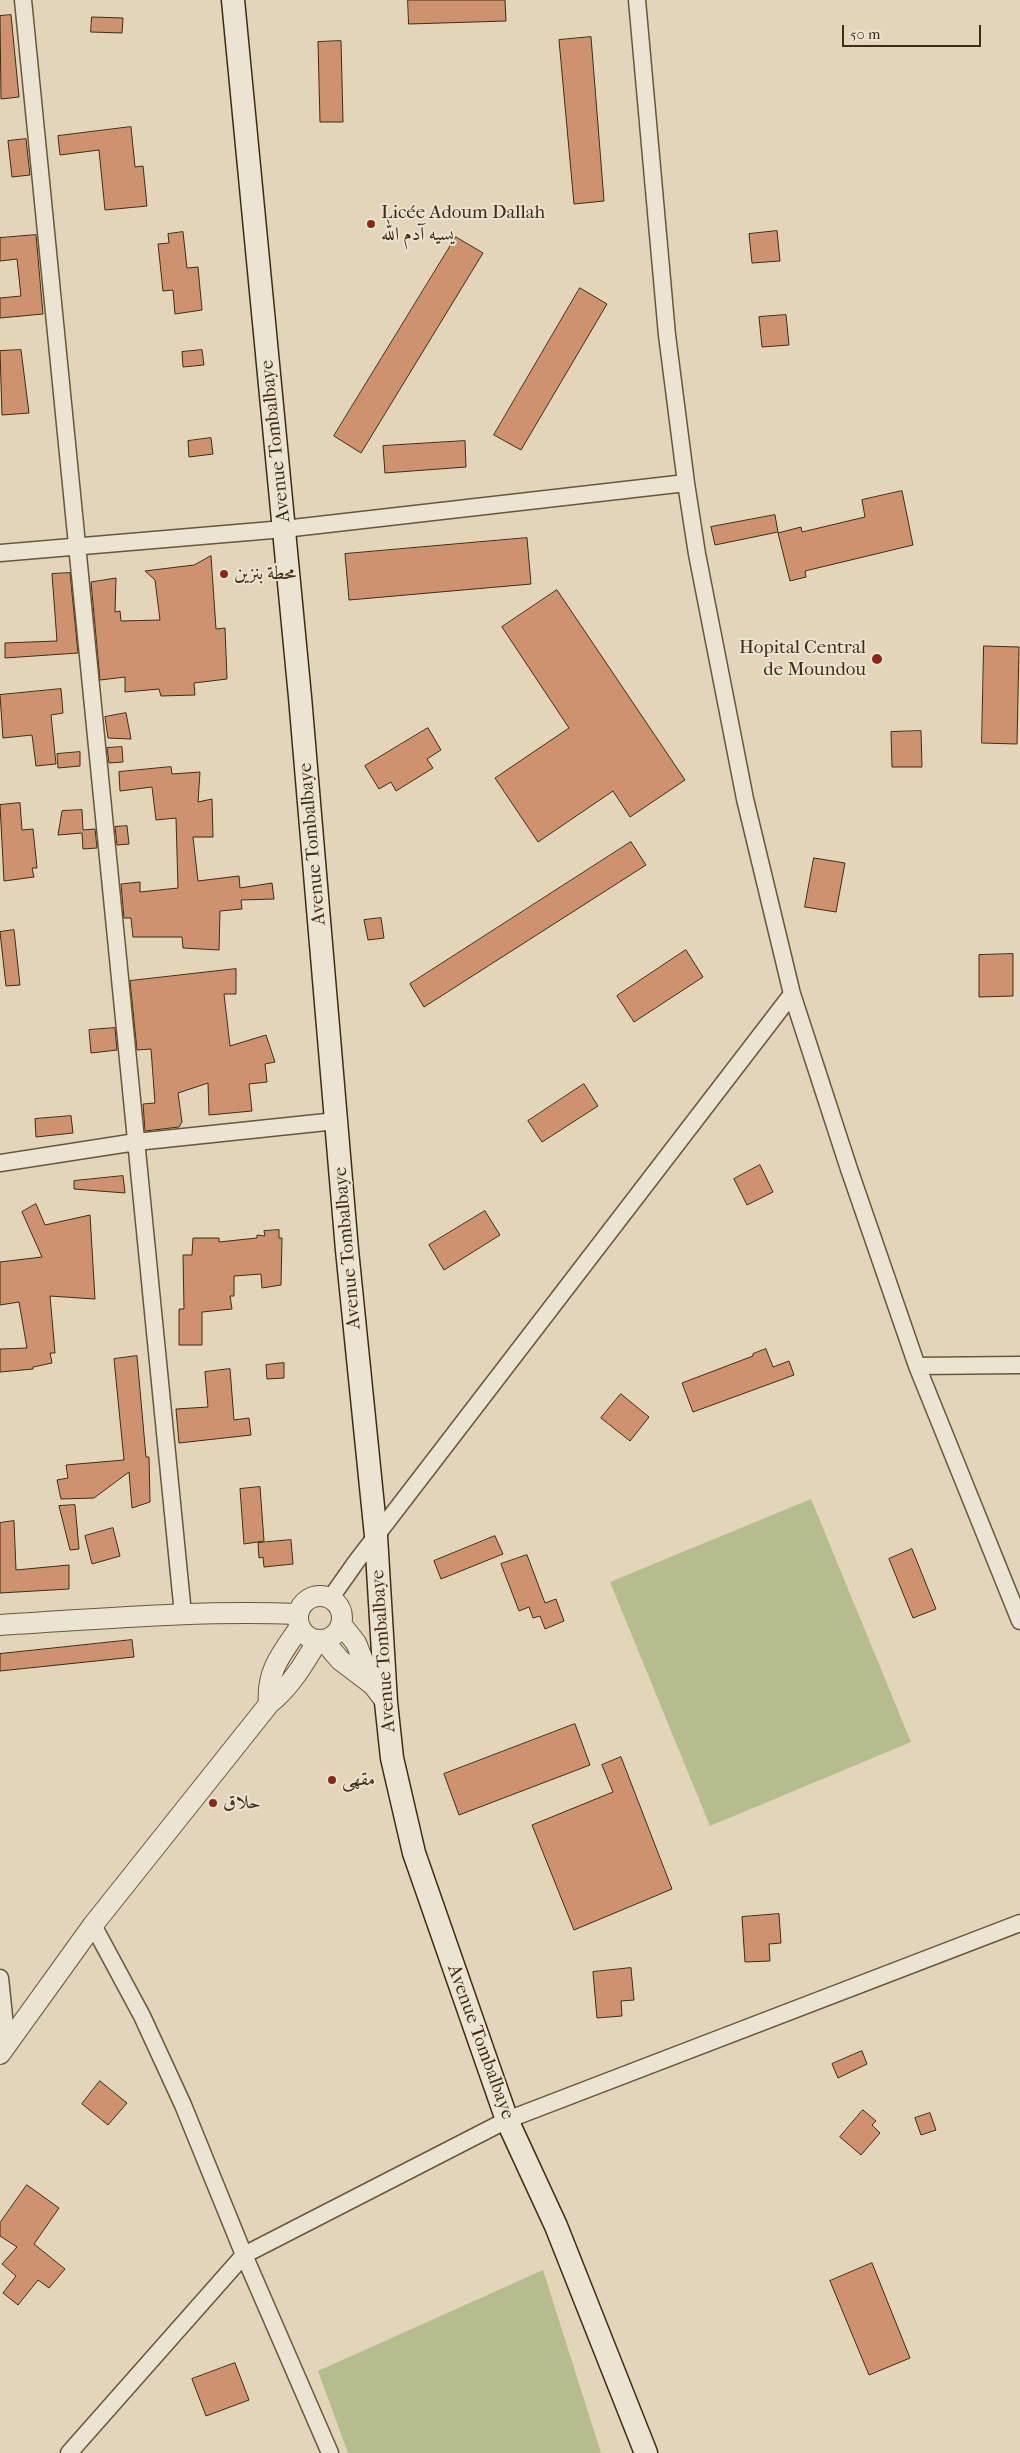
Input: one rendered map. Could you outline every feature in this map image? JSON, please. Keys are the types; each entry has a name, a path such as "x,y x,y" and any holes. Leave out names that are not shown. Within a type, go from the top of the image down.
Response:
{"main road":[{"name":"Avenue Tombalbaye","path":"233,0 284,529 336,1120 376,1536 379,1694 414,1853 507,2120 556,2226 646,2453"}],"street":[{"path":"23,0 183,1614"},
{"path":"637,0 667,335 686,483 697,554 745,799 792,994 917,1366 1020,1621"},
{"path":"0,553 284,529 686,483"},
{"path":"330,1599 376,1536 792,994"},
{"path":"0,1163 136,1142 336,1120"},
{"path":"917,1366 1020,1365"},
{"path":"269,1704 267,1686 279,1657 299,1621 302,1606 309,1599 318,1597 330,1599 339,1608 341,1624 356,1643 379,1694"},
{"path":"0,1625 239,1612 299,1621"},
{"path":"299,1621 307,1636 321,1640 340,1660 379,1694"},
{"path":"3,2050 93,1925 269,1704 281,1694 301,1669 321,1640 335,1634 341,1624"},
{"path":"69,2453 244,2255 507,2120 1020,1923"},
{"path":"93,1925 142,2016 183,2106 244,2255 330,2453"},
{"path":"0,1978 3,2050"}],"green space":[{"path":"811,1499 911,1742 710,1826 610,1582"},
{"path":"543,2270 601,2453 348,2453 318,2371"}],"building":[{"path":"408,0 505,0 506,21 409,24"},
{"path":"11,15 19,97 1,99 0,16"},
{"path":"92,17 123,18 122,33 91,32"},
{"path":"591,37 604,201 574,204 559,40"},
{"path":"341,41 343,122 320,122 318,42"},
{"path":"131,127 135,167 143,166 147,206 105,210 99,150 60,155 58,136"},
{"path":"26,139 30,175 12,177 8,141"},
{"path":"777,231 780,261 752,263 749,234"},
{"path":"183,232 187,268 198,267 202,310 175,314 173,290 163,291 158,244 169,243 168,234"},
{"path":"36,235 43,314 0,318 0,298 21,296 17,259 0,261 0,238"},
{"path":"456,237 483,253 361,453 334,436"},
{"path":"580,288 607,304 521,450 494,435"},
{"path":"786,315 789,345 762,347 759,317"},
{"path":"21,350 29,413 2,415 0,351"},
{"path":"202,350 204,365 183,367 182,352"},
{"path":"211,438 213,454 189,457 188,441"},
{"path":"465,441 466,467 385,473 383,446"},
{"path":"902,491 913,545 805,571 806,577 790,581 778,533 801,527 802,532 865,517 862,500"},
{"path":"775,515 778,532 715,545 711,527"},
{"path":"527,538 531,584 349,600 345,554"},
{"path":"211,556 216,629 225,628 227,679 194,683 195,695 161,696 159,689 125,692 125,677 100,680 91,582 116,578 115,612 120,611 121,621 160,620 155,580 145,571 194,565"},
{"path":"70,573 78,653 5,658 5,643 57,641 52,574"},
{"path":"557,590 685,780 630,817 613,791 538,842 495,778 569,728 502,627"},
{"path":"984,646 1019,647 1017,744 982,743"},
{"path":"61,689 63,713 51,715 56,764 36,766 32,735 3,738 0,695"},
{"path":"126,713 131,739 108,738 105,717"},
{"path":"428,728 441,750 427,759 433,768 396,791 391,782 379,789 365,766"},
{"path":"921,731 922,767 892,767 891,732"},
{"path":"122,747 123,762 109,763 107,748"},
{"path":"80,752 80,766 58,768 57,754"},
{"path":"171,767 172,774 200,772 198,802 212,799 213,837 193,837 198,881 239,876 240,888 272,883 274,899 241,900 242,909 220,911 219,950 183,948 182,937 133,937 131,918 124,918 121,884 140,882 140,892 178,888 176,818 156,820 152,787 120,791 119,772"},
{"path":"20,803 22,830 33,829 37,868 32,868 34,877 4,881 0,805"},
{"path":"82,810 83,830 95,829 97,848 83,849 82,833 58,835 62,811"},
{"path":"127,826 129,844 117,845 115,827"},
{"path":"631,842 646,865 424,1007 410,984"},
{"path":"814,858 845,863 836,912 805,907"},
{"path":"381,918 384,938 368,940 364,920"},
{"path":"14,930 20,985 6,986 0,932"},
{"path":"686,950 703,977 634,1022 617,996"},
{"path":"1013,954 1013,996 979,997 979,955"},
{"path":"236,969 236,994 224,994 230,1046 266,1035 275,1062 265,1064 267,1082 249,1084 252,1111 209,1115 208,1083 178,1093 182,1122 179,1127 145,1131 143,1104 155,1103 151,1049 137,1050 130,981"},
{"path":"115,1028 117,1050 91,1053 89,1030"},
{"path":"584,1084 598,1106 542,1142 528,1121"},
{"path":"71,1116 73,1133 36,1137 35,1119"},
{"path":"760,1165 773,1192 747,1205 734,1179"},
{"path":"123,1176 125,1193 74,1189 74,1181"},
{"path":"36,1204 45,1225 90,1215 95,1299 50,1296 55,1353 50,1353 52,1363 33,1367 33,1369 0,1372 0,1349 27,1348 19,1302 0,1305 0,1262 42,1257 22,1212"},
{"path":"485,1211 500,1235 444,1270 429,1245"},
{"path":"279,1230 279,1238 282,1238 281,1285 262,1288 261,1274 234,1276 234,1296 230,1296 232,1309 202,1312 202,1345 179,1345 179,1309 184,1309 183,1255 192,1255 193,1238 219,1238 219,1242 257,1238 257,1235 265,1236 264,1231"},
{"path":"766,1349 773,1367 789,1361 794,1375 693,1412 682,1383 753,1356 753,1354"},
{"path":"137,1356 146,1457 149,1457 150,1502 132,1508 129,1472 94,1498 61,1499 57,1480 68,1478 66,1465 124,1460 114,1359"},
{"path":"284,1363 284,1378 267,1379 266,1365"},
{"path":"230,1369 234,1420 249,1418 251,1435 179,1443 176,1409 208,1407 205,1372"},
{"path":"621,1394 649,1417 630,1441 601,1418"},
{"path":"260,1487 264,1541 244,1544 240,1489"},
{"path":"75,1505 79,1549 70,1550 59,1506"},
{"path":"14,1521 16,1570 69,1565 69,1589 0,1593 0,1523"},
{"path":"113,1528 120,1556 92,1564 85,1536"},
{"path":"495,1536 503,1554 441,1579 434,1561"},
{"path":"291,1540 293,1564 264,1567 263,1557 259,1558 258,1543"},
{"path":"912,1549 936,1609 913,1618 889,1559"},
{"path":"527,1555 545,1603 556,1599 564,1621 545,1629 540,1616 533,1618 529,1607 519,1611 501,1564"},
{"path":"132,1640 134,1657 0,1671 0,1654"},
{"path":"575,1724 590,1765 459,1815 444,1774"},
{"path":"621,1757 672,1889 574,1930 532,1825 613,1792 602,1765"},
{"path":"779,1914 781,1943 769,1944 770,1961 745,1962 742,1917"},
{"path":"631,1968 634,2000 621,2001 622,2016 597,2018 593,1972"},
{"path":"862,2051 867,2064 838,2078 832,2064"},
{"path":"100,2081 127,2103 108,2125 82,2104"},
{"path":"863,2110 876,2121 872,2125 880,2133 861,2155 840,2137"},
{"path":"930,2113 936,2130 921,2135 915,2118"},
{"path":"27,2185 59,2208 34,2244 65,2269 49,2288 38,2280 18,2305 3,2293 16,2276 2,2264 17,2247 0,2236 0,2223"},
{"path":"872,2263 910,2358 869,2375 830,2281"},
{"path":"235,2363 249,2400 206,2416 192,2379"}],"place":[{"name":"Licée Adoum Dallah يسيه آدم الله","path":"371,224"},
{"name":"محطة بنزين","path":"224,574"},
{"name":"Hopital Central de Moundou","path":"877,659"},
{"name":"مقهى","path":"332,1780"},
{"name":"حلاق","path":"213,1803"}]}
